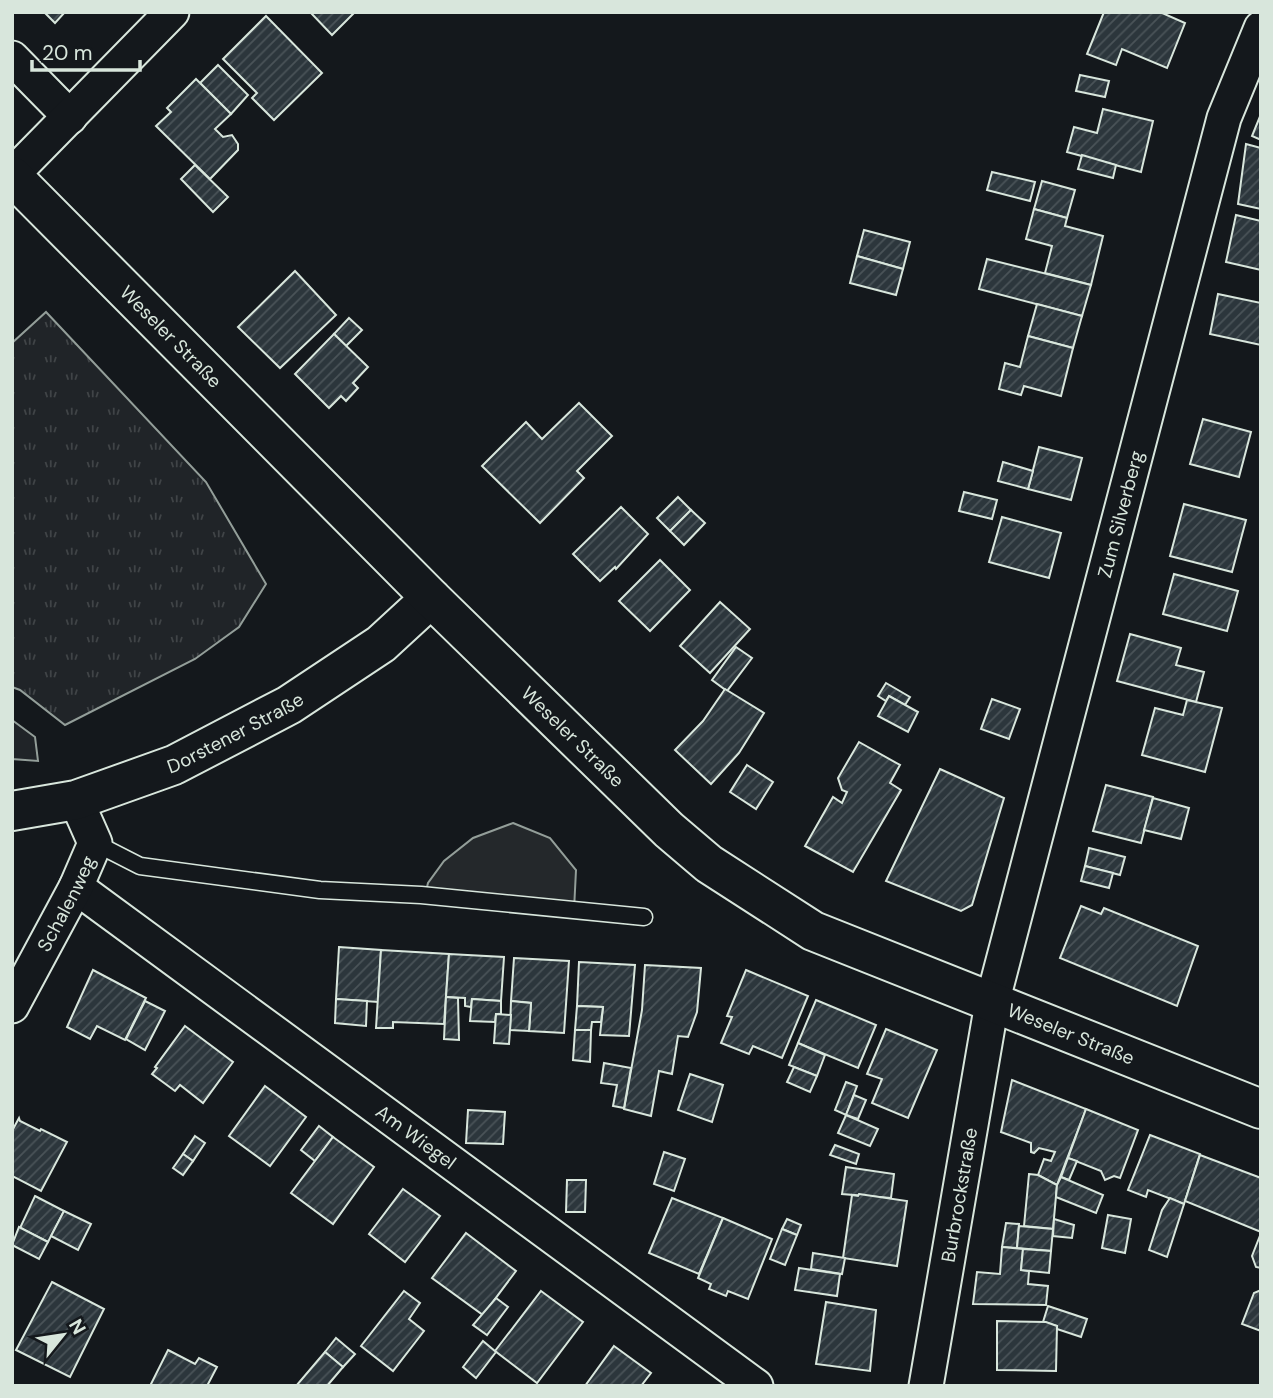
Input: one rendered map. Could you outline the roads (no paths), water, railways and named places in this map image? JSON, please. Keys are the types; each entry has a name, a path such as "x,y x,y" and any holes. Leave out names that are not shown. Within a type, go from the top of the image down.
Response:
{"main road":[{"name":"Weseler Straße","path":"12,176 430,598 668,830 709,864 813,931 1261,1109"},
{"name":"Dorstener Straße","path":"12,810 76,800 174,765 289,705 381,644 430,598"}],"street":[{"path":"12,176 172,12"},
{"name":"Zum Silverberg","path":"992,1003 1224,118 1261,28"},
{"path":"12,58 69,117"},
{"name":"Schalenweg","path":"12,1006 76,887 95,844 76,800"},
{"name":"Am Wiegel","path":"76,887 756,1386"},
{"name":"Burbrockstraße","path":"926,1386 992,1003"}],"lane":[{"path":"95,844 141,866 320,890 425,895 644,917"}]}
